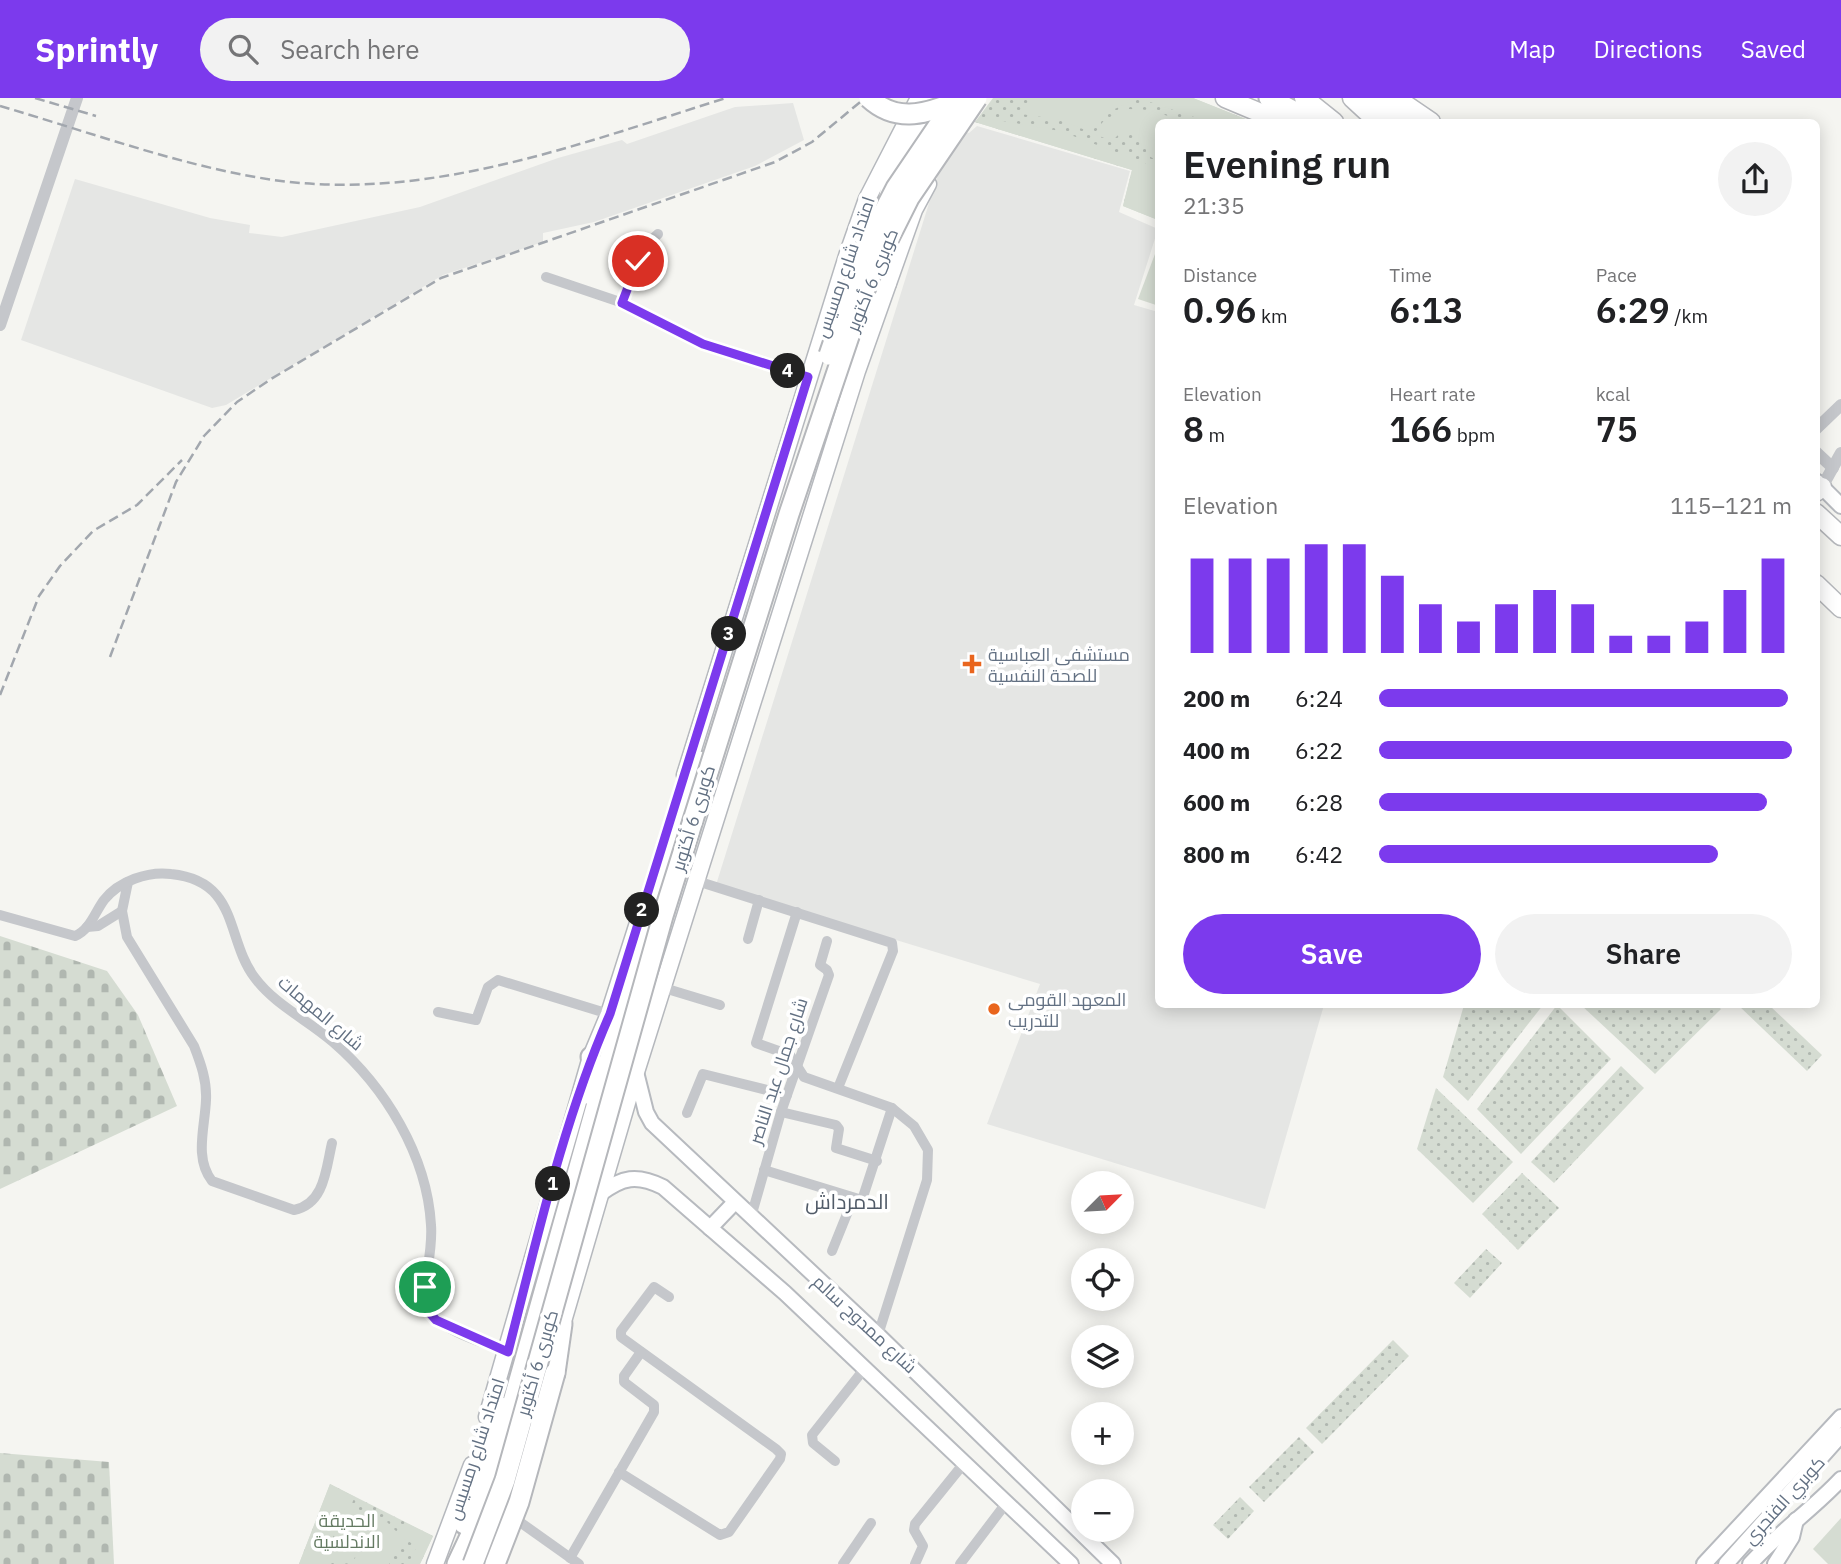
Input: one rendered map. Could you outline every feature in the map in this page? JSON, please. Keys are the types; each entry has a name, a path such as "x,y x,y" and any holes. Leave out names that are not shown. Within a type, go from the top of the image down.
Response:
{"highway":[{"path":"869,98 889,112 913,116 954,99"},
{"name":"كوبرى 6 أكتوبر","path":"481,1559 663,916 785,527 869,279 909,198 977,98"},
{"path":"1225,98 1275,119"},
{"path":"1269,98 1308,119"},
{"path":"1304,98 1330,119"},
{"path":"1337,98 1399,119"},
{"path":"1352,98 1372,110"},
{"path":"1396,98 1428,119"},
{"path":"887,283 886,224 892,176 954,99"},
{"name":"كوبرى 6 أكتوبر","path":"481,1559 500,1451 651,911 855,275 896,188 954,99"},
{"path":"1820,517 1841,536"},
{"path":"1820,588 1841,608"},
{"path":"481,1559 466,1514 523,1329 577,1129 593,1080 591,1057"},
{"path":"481,1559 519,1502 555,1373 562,1324"},
{"name":"كوبرى 6 أكتوبر","path":"457,1564 481,1559"}],"main road":[{"name":"امتداد شارع رمسيس","path":"435,1564 463,1492 508,1352 557,1169 591,1057 610,1014 808,377 867,199 919,98"},
{"path":"481,1559 506,1512 636,1072 757,684 887,283 954,99"},
{"path":"789,441 792,460 800,471 807,473 816,470 830,457"},
{"path":"1820,489 1841,506"},
{"path":"720,661 740,660 749,665 757,684"},
{"name":"شارع ممدوح سالم","path":"636,1072 646,1112 652,1123 878,1335 1113,1564"},
{"name":"شارع ممدوح سالم","path":"600,1194 617,1181 644,1179 663,1187 865,1368 1071,1564"},
{"path":"710,1228 735,1202"},
{"path":"1703,1564 1841,1417"},
{"name":"كوبري الفنجري","path":"1726,1564 1841,1435"},
{"name":"كوبري الفنجري","path":"1750,1564 1841,1479"},
{"path":"1774,1564 1792,1537 1796,1520"}],"street":[{"path":"0,325 77,98"},
{"path":"622,303 642,249 658,234"},
{"path":"546,277 622,303 703,344 808,377"},
{"path":"1820,425 1841,405"},
{"path":"1820,484 1841,453"},
{"path":"1820,456 1833,468"},
{"name":"شارع المهمات","path":"87,928 104,900 128,882 146,876 171,874 195,880 215,894 230,915 246,964 261,986 332,1041 376,1087 393,1111 410,1145 431,1224 424,1299 428,1311 446,1326 508,1352"},
{"path":"697,881 889,940 893,947 838,1088"},
{"path":"128,882 122,911 133,949 194,1046 201,1063 206,1100 202,1156 212,1181 294,1210 301,1209 312,1202 320,1192 332,1143"},
{"path":"748,939 759,900"},
{"path":"0,915 68,937 82,933 87,928 99,926 122,911"},
{"path":"797,912 755,1041 790,1055 803,1077 892,1108 906,1118 929,1150 929,1163 878,1335"},
{"name":"شارع جمال عبد الناصر","path":"751,1217 781,1112 829,975 820,965 827,941"},
{"path":"438,1012 475,1020 488,987 498,980 610,1014"},
{"path":"664,988 720,1005"},
{"path":"687,1113 703,1074 787,1095"},
{"path":"764,1170 862,1200 877,1161 892,1108"},
{"path":"781,1112 836,1125 839,1129 836,1148 877,1161"},
{"path":"832,1251 853,1199"},
{"path":"620,1472 720,1535 729,1532 780,1459 781,1454 776,1449 621,1337 621,1331 653,1287 669,1297"},
{"path":"506,1512 574,1561 654,1409 624,1382 624,1376 641,1352"},
{"path":"835,1461 813,1443 812,1435 865,1368"},
{"path":"915,1564 923,1546 914,1530 915,1524 965,1462"},
{"path":"960,1564 1007,1502"},
{"path":"843,1564 871,1523"}],"shaded area":[{"path":"793,103 804,140 755,166 594,222 543,233 543,242 443,275 226,405 212,408 21,340 75,179 210,218 250,225 249,233 282,237 420,207 558,158 622,140 627,144 735,107"},
{"name":"مستشفى العباسية للصحة النفسية","path":"977,126 1130,171 1119,212 1155,228 1155,238 1134,305 1155,311 1155,1008 1323,1008 1265,1209 987,1124 1040,984 716,885 940,168 965,132 969,133"}],"green space":[{"path":"993,98 1193,98 1246,119 1155,119 1155,219 1123,206 1132,170 975,122"},
{"path":"1035,98 1126,98 1132,101 1104,114 1088,131 1056,119 1021,114"},
{"path":"1138,98 1193,98 1246,119 1200,119"},
{"path":"1129,109 1149,110 1178,119 1155,119 1155,159 1147,155 1145,145 1134,134 1119,134 1112,141 1094,134 1105,119"},
{"path":"980,117 1060,131 1155,167 1155,219 1123,206 1132,170 975,122"},
{"path":"1155,254 1155,305 1138,299"},
{"path":"0,936 107,971 138,1015 177,1106 0,1189"},
{"path":"1463,1008 1541,1008 1468,1101 1443,1077"},
{"path":"1555,1008 1560,1008 1611,1059 1521,1154 1477,1109"},
{"path":"1584,1008 1721,1009 1655,1074"},
{"path":"1741,1008 1772,1008 1822,1055 1807,1071"},
{"path":"1621,1066 1644,1088 1554,1183 1531,1162"},
{"path":"1436,1088 1513,1162 1473,1203 1417,1149"},
{"path":"1522,1173 1559,1208 1518,1250 1482,1214"},
{"path":"1486,1249 1502,1263 1470,1298 1454,1283"},
{"path":"1393,1340 1409,1356 1322,1444 1306,1428"},
{"path":"1299,1437 1314,1452 1264,1502 1249,1487"},
{"path":"0,1453 109,1462 114,1564 0,1564"},
{"name":"الحديقة الاندلسية","path":"330,1484 433,1536 420,1564 299,1564"},
{"path":"330,1484 355,1497 349,1509 366,1511 363,1519 366,1531 352,1564 330,1561 339,1540 341,1541 345,1524 353,1524 354,1521 337,1514 336,1518 342,1523 333,1537 336,1539 326,1562 330,1564 299,1564"},
{"path":"1240,1497 1254,1511 1228,1539 1213,1525"},
{"path":"1841,1518 1841,1564 1828,1564 1813,1549"},
{"path":"387,1522 399,1534 408,1524 433,1536 420,1564 408,1564 417,1546 402,1538 389,1564 357,1564 372,1533"}],"railway":[{"path":"35,98 96,116"},
{"path":"0,106 211,168 281,181 338,185 395,182 507,164 726,98"},
{"path":"110,657 176,482 204,436 237,402 441,278 775,162 812,142 865,98"},
{"path":"0,695 39,596 60,566 93,531 137,505 182,460"}],"place":[{"name":"مستشفى العباسية للصحة النفسية","path":"972,664"},
{"name":"المعهد القومى للتدريب","path":"994,1009"}],"district":[{"name":"الدمرداش","path":"847,1201"}],"route":[{"path":"425,1287 424,1299 428,1311 436,1320 508,1352 557,1169 591,1057 610,1014 808,377 703,344 622,303 638,261"}]}
